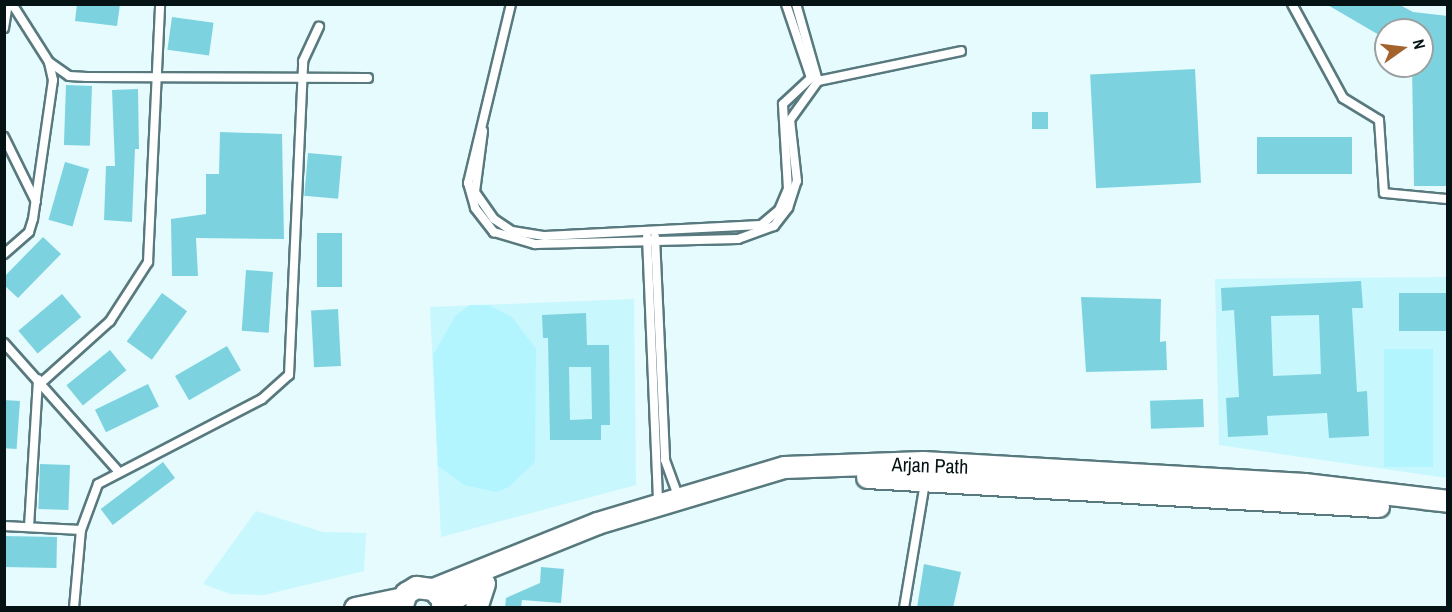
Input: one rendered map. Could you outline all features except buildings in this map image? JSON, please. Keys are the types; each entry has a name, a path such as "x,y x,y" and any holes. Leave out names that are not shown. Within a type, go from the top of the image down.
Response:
{"main road":[{"name":"Arjan Path","path":"439,600 668,499 784,466 923,462 1304,484 1448,501"},
{"name":"Arjan Path","path":"439,600 600,537 775,480 926,478 1448,512"},
{"path":"476,608 484,583"},
{"path":"355,608 402,603 416,587 439,600"}],"lane":[{"path":"10,4 21,15 49,62 69,76 302,75 368,78"},
{"path":"4,28 10,4"},
{"path":"21,15 22,4"},
{"path":"29,527 39,381 110,321 148,262 160,4"},
{"path":"511,4 470,160 468,183 475,208 494,232 516,241 651,237 754,227 783,203 788,182 783,104 811,74 786,4"},
{"path":"516,4 475,171 478,198 494,219 523,234 738,239 774,226 788,208 797,181 789,120 818,81 961,51"},
{"path":"796,4 818,81"},
{"path":"1292,4 1343,98 1379,120 1384,193 1448,199"},
{"path":"74,608 81,530 91,495 118,471 195,436 262,399 289,375 302,75 319,26"},
{"path":"4,254 29,232 36,202 52,89 49,62"},
{"path":"4,137 36,202"},
{"path":"651,237 668,499"},
{"path":"651,237 668,499"},
{"path":"4,343 118,471"},
{"path":"904,608 926,478"},
{"path":"4,526 81,530"}],"shaded area":[{"path":"1447,277 1447,478 1219,445 1215,279"},
{"path":"634,299 636,485 441,537 430,307"},
{"path":"470,305 489,305 512,317 536,349 535,462 509,487 496,492 464,485 438,466 433,355 456,315"},
{"path":"1384,349 1433,349 1433,467 1384,467"},
{"path":"256,511 323,532 366,533 364,571 264,595 230,594 203,584"}]}
